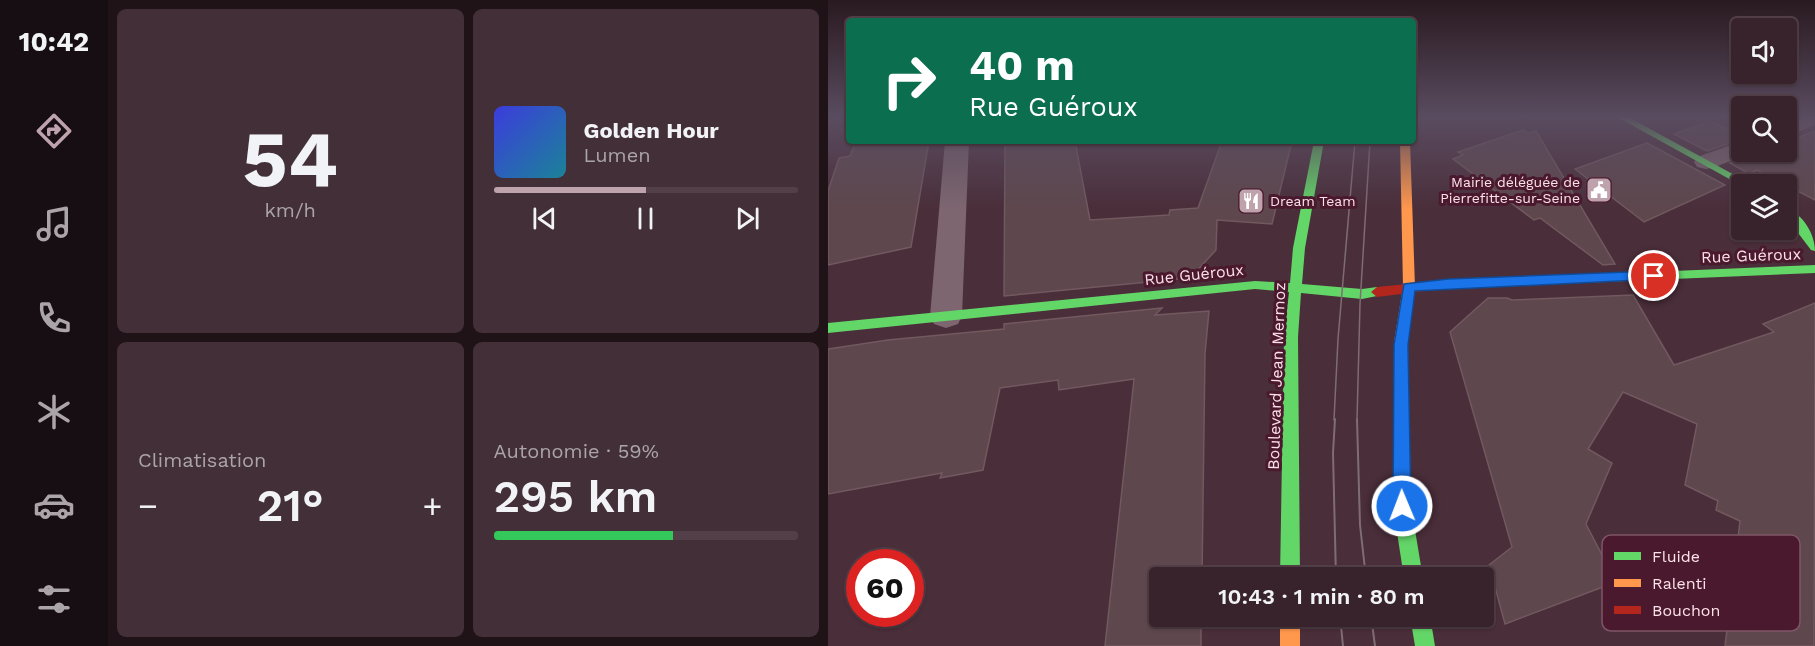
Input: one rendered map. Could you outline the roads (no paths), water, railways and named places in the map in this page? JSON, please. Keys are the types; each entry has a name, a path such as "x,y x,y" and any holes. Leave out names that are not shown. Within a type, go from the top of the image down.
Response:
{"street":[{"path":"946,316 957,148"},
{"name":"Boulevard Jean Mermoz","path":"1290,567 1291,338 1299,248 1318,148"},
{"path":"1405,148 1409,287 1401,345 1402,506 1412,567"},
{"path":"1680,148 1731,176"},
{"path":"1706,162 1731,152"},
{"path":"1797,221 1815,247"},
{"name":"Rue Guéroux","path":"828,328 1255,285 1362,294 1448,284 1815,269"},
{"path":"1290,627 1290,646"},
{"path":"1422,627 1425,646"}],"tram line":[{"path":"1334,420 1338,339 1354,148"},
{"path":"1357,419 1360,304 1370,148"},
{"path":"1335,419 1333,453 1336,567"},
{"path":"1357,419 1360,525 1365,567"},
{"path":"1341,627 1343,646"},
{"path":"1372,627 1375,646"}],"place":[{"name":"Mairie déléguée de Pierrefitte-sur-Seine","path":"1599,190"},
{"name":"Dream Team","path":"1251,201"}]}
